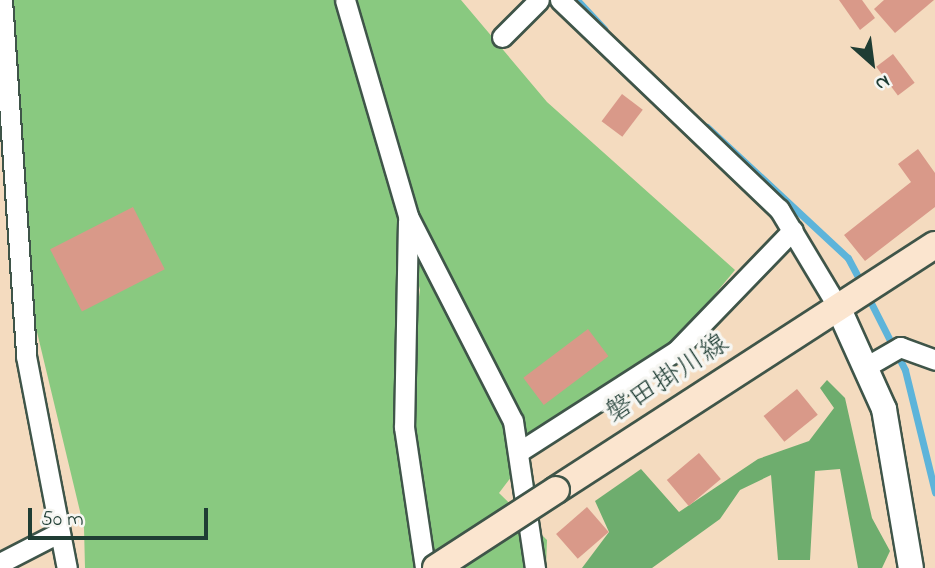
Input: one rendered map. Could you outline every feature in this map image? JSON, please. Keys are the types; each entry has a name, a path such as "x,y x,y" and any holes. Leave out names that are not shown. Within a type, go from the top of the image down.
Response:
{"main road":[{"name":"磐田掛川線","path":"436,568 935,244"}],"street":[{"path":"2,0 26,356 58,533 67,568"},
{"path":"345,0 408,216 513,421 520,451 535,568"},
{"path":"502,37 539,0"},
{"path":"560,0 793,230 869,365 884,409 911,568"},
{"path":"408,216 404,427 425,568"},
{"path":"520,451 676,351 793,230"},
{"path":"869,365 900,347 935,359"},
{"path":"0,563 58,533"}],"green space":[{"path":"6,0 347,0 408,250 407,380 420,290 348,0 461,0 547,102 735,270 657,364 541,438 499,493 547,540 546,568 85,568 84,528 31,307"},
{"path":"827,380 845,398 872,518 890,551 882,568 858,568 840,469 815,471 810,560 778,560 771,475 740,490 720,519 652,568 582,568 609,532 595,501 641,469 679,512 758,459 809,441 834,408 820,388"}],"building":[{"path":"839,0 862,0 875,18 860,30"},
{"path":"884,0 934,0 895,33 874,9"},
{"path":"893,54 915,83 898,95 876,67"},
{"path":"622,94 643,110 622,137 602,121"},
{"path":"918,149 935,173 935,207 865,261 844,235 911,182 898,164"},
{"path":"133,207 165,269 82,312 50,249"},
{"path":"588,329 608,356 544,405 523,378"},
{"path":"797,389 818,415 784,442 764,416"},
{"path":"699,453 721,479 689,506 667,480"},
{"path":"587,507 609,532 578,559 556,534"}],"waterway":[{"path":"577,0 604,29"},
{"path":"707,127 848,258 862,284"},
{"path":"867,295 905,370 935,492"}]}
